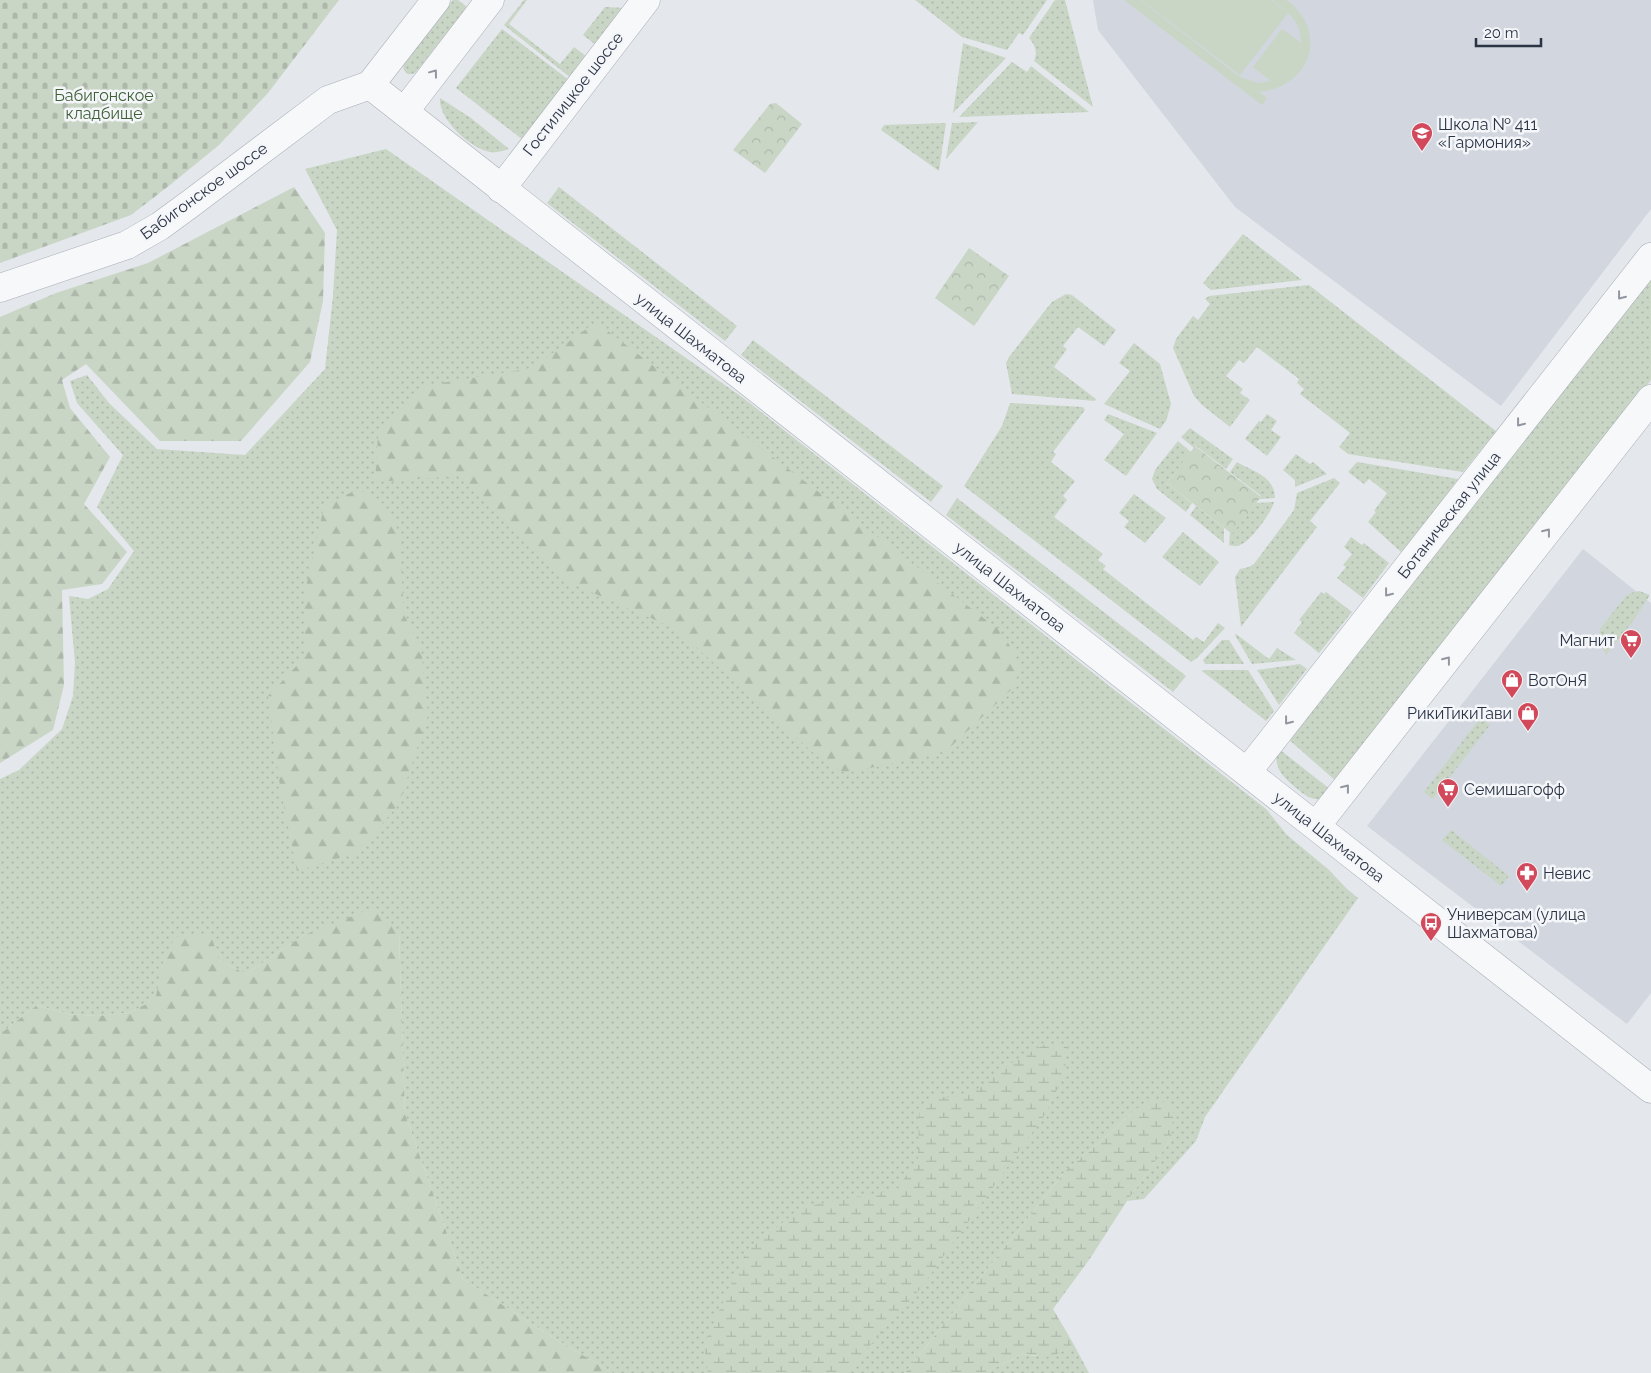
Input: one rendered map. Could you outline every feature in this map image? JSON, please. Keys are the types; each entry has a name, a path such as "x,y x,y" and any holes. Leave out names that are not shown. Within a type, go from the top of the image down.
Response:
{"street":[{"path":"370,85 436,0"},
{"path":"404,112 490,0"},
{"name":"Гостилицкое шоссе","path":"501,189 646,0"},
{"name":"улица Шахматова","path":"370,85 1651,1089"},
{"name":"Бабигонское шоссе","path":"0,288 127,246 160,226 328,100 370,85"},
{"name":"Ботаническая улица","path":"1247,772 1651,257"},
{"path":"1316,826 1651,399"}],"shaded area":[{"name":"Школа № 411 «Гармония»","path":"1093,0 1651,0 1651,209 1501,406 1235,207 1098,30"},
{"path":"1583,549 1651,603 1651,993 1627,1024 1367,826"}],"green space":[{"name":"Бабигонское кладбище","path":"0,0 339,0 268,93 219,145 170,185 131,215 0,263"},
{"path":"453,0 458,0 467,7 416,72 413,74 406,73 403,68 404,62"},
{"path":"524,0 527,0 509,24 560,64 574,47 587,57 571,78 504,25"},
{"path":"915,0 1047,0 1023,35 1019,33 1007,50 962,37"},
{"path":"1055,0 1065,0 1093,107 1034,61 1035,49 1029,38"},
{"path":"1124,0 1140,0 1240,77 1258,83 1271,81 1253,67 1282,29 1301,43 1301,36 1296,23 1288,13 1272,0 1287,0 1300,13 1308,27 1310,42 1308,56 1302,69 1291,80 1277,88 1259,92 1267,98 1262,105"},
{"path":"1141,0 1271,0 1288,13 1240,75"},
{"path":"605,7 625,8 596,45 583,35"},
{"path":"502,29 569,80 523,140 456,88"},
{"path":"963,43 1006,58 953,113"},
{"path":"1012,62 1027,72 1031,66 1089,112 959,117"},
{"path":"440,98 471,118 509,149 490,152 473,145 457,131 444,115"},
{"path":"776,103 802,124 765,173 733,150 770,104"},
{"path":"978,122 946,159 952,123"},
{"path":"946,123 939,171 881,130 884,125"},
{"path":"386,149 742,397 1266,809 1287,835 1329,870 1358,898 1205,1117 1196,1141 1144,1199 1127,1201 1171,1139 1135,1110 1066,1170 905,1373 613,1373 552,1337 463,1279 405,1114 399,933 304,935 246,974 219,960 164,960 156,1000 128,1013 96,1016 68,1014 37,1005 0,1034 0,779 19,770 62,729 73,696 75,663 69,596 88,599 108,589 134,551 97,507 123,455 77,403 70,381 87,375 109,403 157,449 245,455 325,369 333,296 337,230 305,169"},
{"path":"294,187 325,233 323,301 310,362 241,441 160,441 86,364 62,380 70,408 110,457 84,504 127,552 102,584 62,590 64,685 53,730 0,763 0,317 56,293 148,263"},
{"path":"559,187 737,326 725,341 547,203"},
{"path":"1243,234 1302,280 1211,290 1203,283"},
{"path":"969,248 1009,276 974,326 935,298"},
{"path":"1651,274 1651,380 1337,782 1287,738"},
{"path":"1309,285 1496,431 1463,472 1348,454 1339,447 1350,433 1300,394 1304,389 1297,383 1299,379 1257,347 1244,363 1239,360 1226,376 1243,389 1240,393 1250,400 1230,427 1202,405 1194,396 1173,348 1176,339 1193,316 1198,320 1210,304 1205,299 1209,296"},
{"path":"1066,294 1072,295 1116,330 1104,346 1078,327 1063,346 1067,349 1054,367 1096,399 1095,401 1012,394 1006,363 1009,357 1052,302"},
{"path":"596,322 998,629 1013,650 1020,669 1013,688 944,753 845,773 817,756 676,629 568,582 458,476 375,482 378,435 423,386 532,368"},
{"path":"753,340 943,486 931,502 741,355"},
{"path":"1134,343 1160,364 1171,404 1166,421 1160,429 1104,404 1130,371 1119,363"},
{"path":"1010,403 1083,407 1085,410 1053,452 1056,454 1051,462 1075,481 1063,496 1067,500 1054,517 1103,554 1098,560 1106,566 1103,569 1193,640 1196,637 1204,642 1218,623 1225,628 1197,658 1191,662 964,486 1002,426"},
{"path":"1108,414 1157,433 1126,476 1104,460 1124,434 1104,420"},
{"path":"1267,414 1277,421 1271,430 1281,437 1267,456 1245,439"},
{"path":"1190,428 1233,459 1226,469 1181,437"},
{"path":"1178,441 1191,452 1167,483 1192,503 1186,512 1157,489 1152,479 1155,470"},
{"path":"1195,446 1261,497 1232,534 1167,483"},
{"path":"1296,454 1310,464 1313,462 1327,474 1295,487 1295,480 1283,470"},
{"path":"1237,462 1267,479 1274,490 1275,498 1259,499 1261,496 1230,472"},
{"path":"1357,462 1458,479 1414,539 1401,552 1368,522 1387,493 1369,479 1364,484 1348,472"},
{"path":"1334,478 1340,483 1310,521 1317,527 1241,627 1235,577 1240,569 1254,564 1294,510 1297,493"},
{"path":"358,489 385,505 399,532 404,615 421,647 428,715 399,804 358,852 297,871 280,786 268,696 305,657 304,596 324,506"},
{"path":"1134,494 1166,518 1145,543 1124,527 1129,521 1119,513"},
{"path":"957,498 1186,676 1173,692 946,515"},
{"path":"1274,502 1255,533 1239,546 1229,545 1230,532 1232,533 1256,503"},
{"path":"1196,506 1224,528 1224,543 1190,515"},
{"path":"1183,532 1219,562 1200,586 1162,557"},
{"path":"1351,537 1362,545 1364,543 1389,563 1363,598 1337,578 1346,567 1343,565 1352,554 1344,547"},
{"path":"1639,591 1650,595 1633,621 1606,655 1599,641 1600,629 1625,597"},
{"path":"1321,592 1324,594 1326,592 1352,612 1319,653 1294,633 1302,622 1299,620"},
{"path":"1236,634 1269,659 1277,648 1296,660 1252,664"},
{"path":"1222,640 1229,640 1244,664 1205,664 1203,660"},
{"path":"1300,664 1307,669 1279,705 1257,670"},
{"path":"1203,670 1248,670 1274,711 1266,721"},
{"path":"1480,718 1490,725 1433,799 1424,792"},
{"path":"1279,749 1331,790 1321,799 1314,799 1296,788 1280,771 1277,761"},
{"path":"1451,830 1509,876 1501,886 1442,840"},
{"path":"373,908 399,933 405,1114 463,1279 552,1337 613,1373 0,1373 0,1034 37,1005 68,1014 96,1016 128,1013 155,1000 164,960 175,937 210,933 219,960 246,974 304,935"},
{"path":"1046,1044 1067,1044 1065,1073 1044,1116 920,1289 846,1373 708,1373 704,1344 746,1252 802,1207 895,1190 918,1161 919,1112 935,1096 953,1098 980,1088 1017,1059"},
{"path":"1153,1097 1174,1108 1171,1139 1127,1201 1089,1260 1053,1309 1073,1343 1068,1349 1050,1357 1023,1354 984,1373 905,1373 1066,1170 1135,1110"},
{"path":"1073,1343 1089,1373 984,1373 1023,1354 1035,1356 1068,1349"}],"place":[{"name":"Школа № 411 «Гармония»","path":"1422,152"},
{"name":"Магнит","path":"1631,659"},
{"name":"ВотОнЯ","path":"1512,699"},
{"name":"РикиТикиТави","path":"1528,732"},
{"name":"Семишагофф","path":"1448,808"},
{"name":"Невис","path":"1527,892"},
{"name":"Универсам (улица Шахматова)","path":"1431,942"}]}
